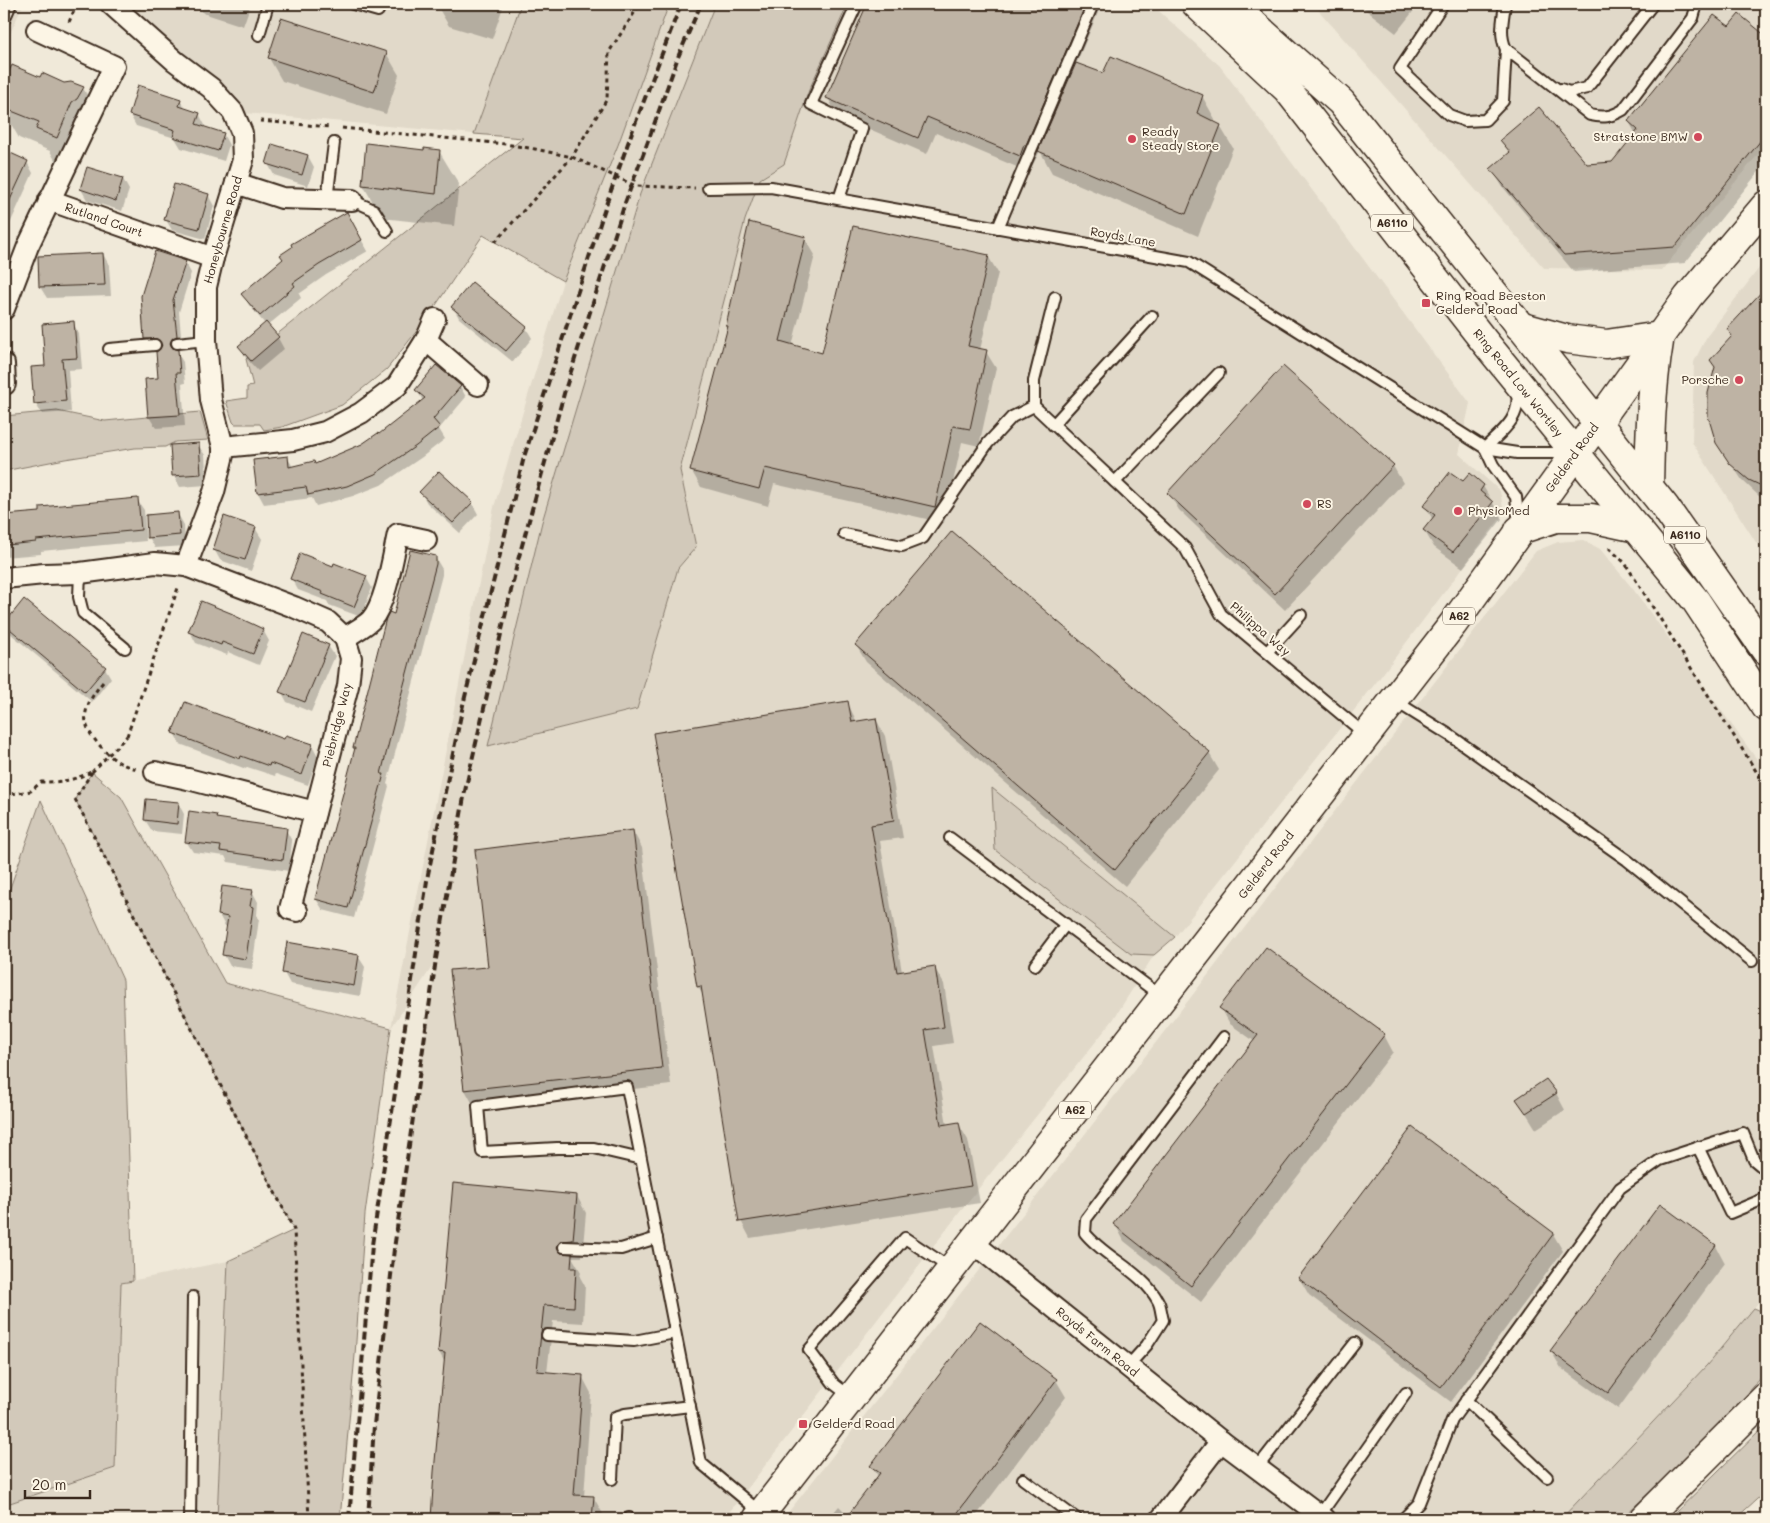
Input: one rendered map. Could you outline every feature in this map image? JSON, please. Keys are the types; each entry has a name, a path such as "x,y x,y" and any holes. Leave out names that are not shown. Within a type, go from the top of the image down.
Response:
{"main road":[{"name":"Ring Road Low Wortley","path":"1196,4 1287,89 1514,378 1696,600 1766,708"},
{"name":"A6110","path":"1231,4 1341,102 1665,507 1766,651"},
{"name":"Gelderd Road","path":"759,1516 1367,736 1453,624 1688,296 1766,205"},
{"path":"1519,326 1567,339 1606,344 1660,336"},
{"name":"A62","path":"1649,487 1653,381 1660,336"},
{"path":"1519,530 1556,518 1591,518 1637,528"},
{"path":"1644,1519 1766,1397"}],"street":[{"name":"Honeybourne Road","path":"111,4 175,61 211,88 234,112 242,133 243,160 206,287 206,340 211,400 223,446 223,455 214,492 186,566"},
{"path":"36,30 114,66 49,200"},
{"path":"236,182 282,198 352,200"},
{"name":"Rutland Court","path":"4,309 28,246 49,200 213,258"},
{"path":"223,446 293,440 325,432 361,413 397,386 426,340 435,319"},
{"path":"426,340 478,385"},
{"path":"4,364 5,384"},
{"path":"4,578 80,573 155,563 186,566 328,622 345,638 370,621 377,612 382,600 398,534 426,540"},
{"name":"Piebridge Way","path":"297,911 290,909 348,686 351,658 345,638"},
{"path":"154,772 315,812"},
{"name":"Royds Farm Road","path":"972,1242 1316,1516"},
{"path":"1160,1519 1221,1441"}],"lane":[{"path":"4,20 10,4"},
{"path":"259,35 268,4"},
{"path":"353,4 378,12"},
{"path":"838,199 862,129 811,104 857,4"},
{"path":"998,228 1093,4"},
{"path":"1443,4 1400,69 1449,115 1465,121 1485,120 1503,101 1506,49 1502,33 1505,4"},
{"path":"1555,87 1569,92 1588,88 1653,4"},
{"path":"1506,49 1590,115 1612,116 1623,110 1692,18 1697,4"},
{"path":"327,200 334,142"},
{"name":"Royds Lane","path":"708,188 771,187 1188,262 1485,448 1516,453 1576,453"},
{"path":"352,200 374,210 387,231"},
{"path":"844,534 902,546 923,538 988,442 1012,417 1034,406 1034,381 1056,296"},
{"path":"1053,425 1152,316"},
{"path":"177,343 206,340"},
{"path":"109,349 155,345"},
{"path":"1115,482 1219,373"},
{"path":"1514,378 1518,404 1512,420 1485,448 1493,465 1516,497 1519,530"},
{"name":"Philippa Way","path":"1034,406 1185,548 1221,614 1367,736"},
{"path":"80,573 79,597 83,613 125,648"},
{"path":"1267,652 1301,615"},
{"path":"1394,700 1451,736 1627,860 1752,961"},
{"path":"950,838 1163,997"},
{"path":"1035,965 1066,924"},
{"path":"1128,1366 1147,1345 1163,1320 1159,1302 1141,1281 1093,1242 1085,1232 1086,1219 1224,1037"},
{"path":"641,1159 594,1148 482,1152 478,1106 627,1086 701,1463 759,1516"},
{"path":"1403,1519 1419,1503 1452,1420 1620,1188 1660,1160 1743,1133 1754,1160 1766,1170"},
{"path":"1698,1147 1730,1213 1766,1198"},
{"path":"564,1247 620,1249 656,1238"},
{"path":"852,1398 834,1384 809,1350 905,1238 951,1269"},
{"path":"190,1519 193,1297"},
{"path":"547,1335 634,1341 675,1333"},
{"path":"1257,1468 1355,1343"},
{"path":"1316,1516 1406,1394"},
{"path":"1466,1400 1547,1477"},
{"path":"612,1479 615,1418 625,1414 690,1406"},
{"path":"1023,1479 1076,1519"}],"path":[{"path":"496,242 572,158 607,99 609,52 640,4"},
{"path":"237,121 244,119 504,144 572,158 636,186 708,188"},
{"path":"1605,544 1625,563 1766,787"},
{"path":"186,566 127,736 92,772 75,799 294,1230 309,1519"},
{"path":"102,682 89,699 86,716 88,730 94,740 117,762 128,767 154,772"},
{"path":"4,795 31,791 41,782 73,780 92,772"}],"shaded area":[{"path":"4,4 23,4 4,48"},
{"path":"111,4 521,4 474,134 233,112"},
{"path":"521,4 669,4 618,145 563,281 483,235 430,314 387,369 342,405 282,427 264,430 260,424 235,424 226,401 247,398 247,387 253,386 246,359 523,138 474,134"},
{"path":"669,4 715,4 640,194 542,522 489,746 637,709 678,568 696,547 680,470 745,220 760,179 784,164 809,90 848,4 1151,4 1220,66 1470,403 1459,454 1500,491 1504,513 1378,680 1175,937 992,789 1131,954 1154,955 1113,1020 963,1208 724,1519 368,1519 374,1425 394,1249 436,961 391,1028 494,507 563,281 618,145"},
{"path":"715,4 848,4 809,90 784,164 760,179 745,220 680,470 696,547 678,568 637,709 488,746 542,522 640,194"},
{"path":"1313,4 1766,4 1766,145 1662,270 1544,268"},
{"path":"1766,259 1766,558 1692,442 1694,362 1707,336"},
{"path":"57,411 105,421 200,412 208,440 175,442 165,447 135,448 4,471 4,416"},
{"path":"1583,540 1600,549 1633,589 1766,772 1766,1293 1707,1365 1561,1519 783,1519 1027,1209 1536,551 1558,542"},
{"path":"92,772 121,797 225,983 391,1028 365,1214 355,1355 340,1519 217,1519 228,1261 294,1230 75,799"},
{"path":"992,788 1175,937 1154,955 1131,954 995,850"},
{"path":"41,800 123,980 133,1281 121,1283 115,1468 4,1505 4,905"},
{"path":"228,1261 217,1519 4,1519 4,1505 115,1468 121,1283"},
{"path":"1754,1308 1766,1313 1766,1372 1732,1411 1621,1519 1561,1519 1707,1365"},
{"path":"1766,1424 1766,1491 1735,1519 1669,1519"}],"building":[{"path":"867,4 1086,4 1020,156 927,117 918,138 826,98"},
{"name":"Stratstone BMW","path":"1739,14 1766,36 1766,134 1675,247 1564,255 1490,169 1510,152 1500,140 1539,107 1587,164 1612,162 1638,130 1628,121 1714,15 1729,26"},
{"path":"281,18 387,52 374,92 268,58"},
{"name":"Ready Steady Store","path":"1111,56 1203,95 1197,113 1221,125 1186,214 1038,151 1076,63 1103,73"},
{"path":"12,65 40,77 42,73 64,83 71,82 84,87 77,99 72,102 57,138 36,129 39,122 4,108 4,81"},
{"path":"138,85 181,99 179,106 200,113 196,124 224,133 218,151 173,137 175,130 129,115"},
{"path":"366,143 424,150 424,148 440,150 436,194 362,185"},
{"path":"272,144 308,155 302,175 266,164"},
{"path":"4,150 28,161 4,213"},
{"path":"87,167 123,178 116,201 80,189"},
{"path":"174,184 209,194 199,229 164,220"},
{"path":"347,212 362,240 319,265 293,283 295,286 260,316 241,294 283,259 280,255 292,247 291,244"},
{"path":"749,222 806,237 780,341 822,353 853,226 989,255 968,346 987,350 970,429 953,426 935,507 765,468 759,489 690,471 728,326 726,326"},
{"path":"155,251 186,261 173,300 177,336 170,343 172,347 178,350 180,373 176,373 180,415 148,417 145,379 158,378 156,352 162,345 157,339 144,339 141,296"},
{"path":"103,253 105,285 39,287 38,256"},
{"path":"472,282 527,327 506,351 451,307"},
{"name":"Porsche","path":"1766,287 1766,488 1749,480 1730,464 1716,443 1708,416 1708,393 1715,367 1710,360 1732,336 1727,329"},
{"path":"74,321 77,358 62,359 66,401 34,404 31,367 45,366 42,324"},
{"path":"266,322 279,337 251,361 238,346"},
{"path":"436,365 461,386 433,419 440,427 416,446 375,474 347,486 308,495 306,487 257,493 253,460 288,456 289,467 314,461 315,464 362,444 379,434 425,398 415,390"},
{"path":"1283,366 1394,465 1275,594 1167,493"},
{"path":"199,443 201,474 172,476 170,445"},
{"path":"439,471 473,502 453,523 419,492"},
{"name":"PhysioMed","path":"1450,472 1463,481 1470,473 1484,485 1480,491 1493,502 1453,552 1423,530 1435,515 1423,506"},
{"path":"138,498 141,530 36,540 36,542 7,545 5,515 40,512 40,507"},
{"path":"178,512 180,535 147,538 146,515"},
{"path":"224,516 256,527 245,560 213,550"},
{"path":"952,531 1210,752 1115,870 855,645"},
{"path":"410,550 436,556 436,564 381,774 384,774 348,908 315,899 355,748 353,748 386,618 389,612 394,614"},
{"path":"300,553 333,566 334,563 367,576 354,607 290,579"},
{"path":"24,599 106,667 85,692 4,624"},
{"path":"201,601 263,629 253,654 222,642 221,645 188,632"},
{"path":"303,634 329,645 305,702 279,692"},
{"path":"848,701 852,722 876,718 894,821 871,825 897,972 935,966 944,1027 925,1030 941,1125 959,1122 971,1186 739,1222 701,986 697,987 653,733"},
{"path":"185,702 284,739 286,735 313,744 302,775 270,763 269,766 241,756 240,759 172,733"},
{"path":"146,799 179,802 177,824 144,820"},
{"path":"189,811 217,815 216,818 287,828 283,860 220,851 221,846 185,842"},
{"path":"633,830 662,1068 464,1090 450,970 488,967 475,850"},
{"path":"222,886 253,890 250,906 253,907 246,959 222,955 228,917 218,915"},
{"path":"287,942 359,955 354,986 282,973"},
{"path":"1266,947 1385,1034 1191,1286 1113,1224 1258,1035 1219,1008"},
{"path":"1546,1079 1557,1093 1526,1113 1516,1099"},
{"path":"1412,1127 1554,1233 1441,1387 1298,1278"},
{"path":"453,1183 577,1195 573,1240 561,1241 557,1247 561,1253 572,1254 571,1268 576,1268 574,1307 544,1305 537,1371 583,1375 574,1495 594,1496 592,1519 431,1519 445,1353 438,1352"},
{"path":"1660,1204 1716,1245 1608,1393 1550,1351"},
{"path":"980,1321 1057,1379 953,1519 845,1519 880,1473 870,1466"}],"railway":[{"path":"349,1519 372,1245 428,874 463,705 524,457 608,199 681,4"},
{"path":"368,1519 374,1425 394,1249 436,959 465,791 518,560 565,390 625,203 678,57 701,4"}],"place":[{"name":"Stratstone BMW","path":"1698,137"},
{"name":"Ready Steady Store","path":"1132,139"},
{"name":"Ring Road Beeston Gelderd Road","path":"1426,303"},
{"name":"Porsche","path":"1739,380"},
{"name":"RS","path":"1307,504"},
{"name":"PhysioMed","path":"1458,511"},
{"name":"Gelderd Road","path":"803,1424"}]}
